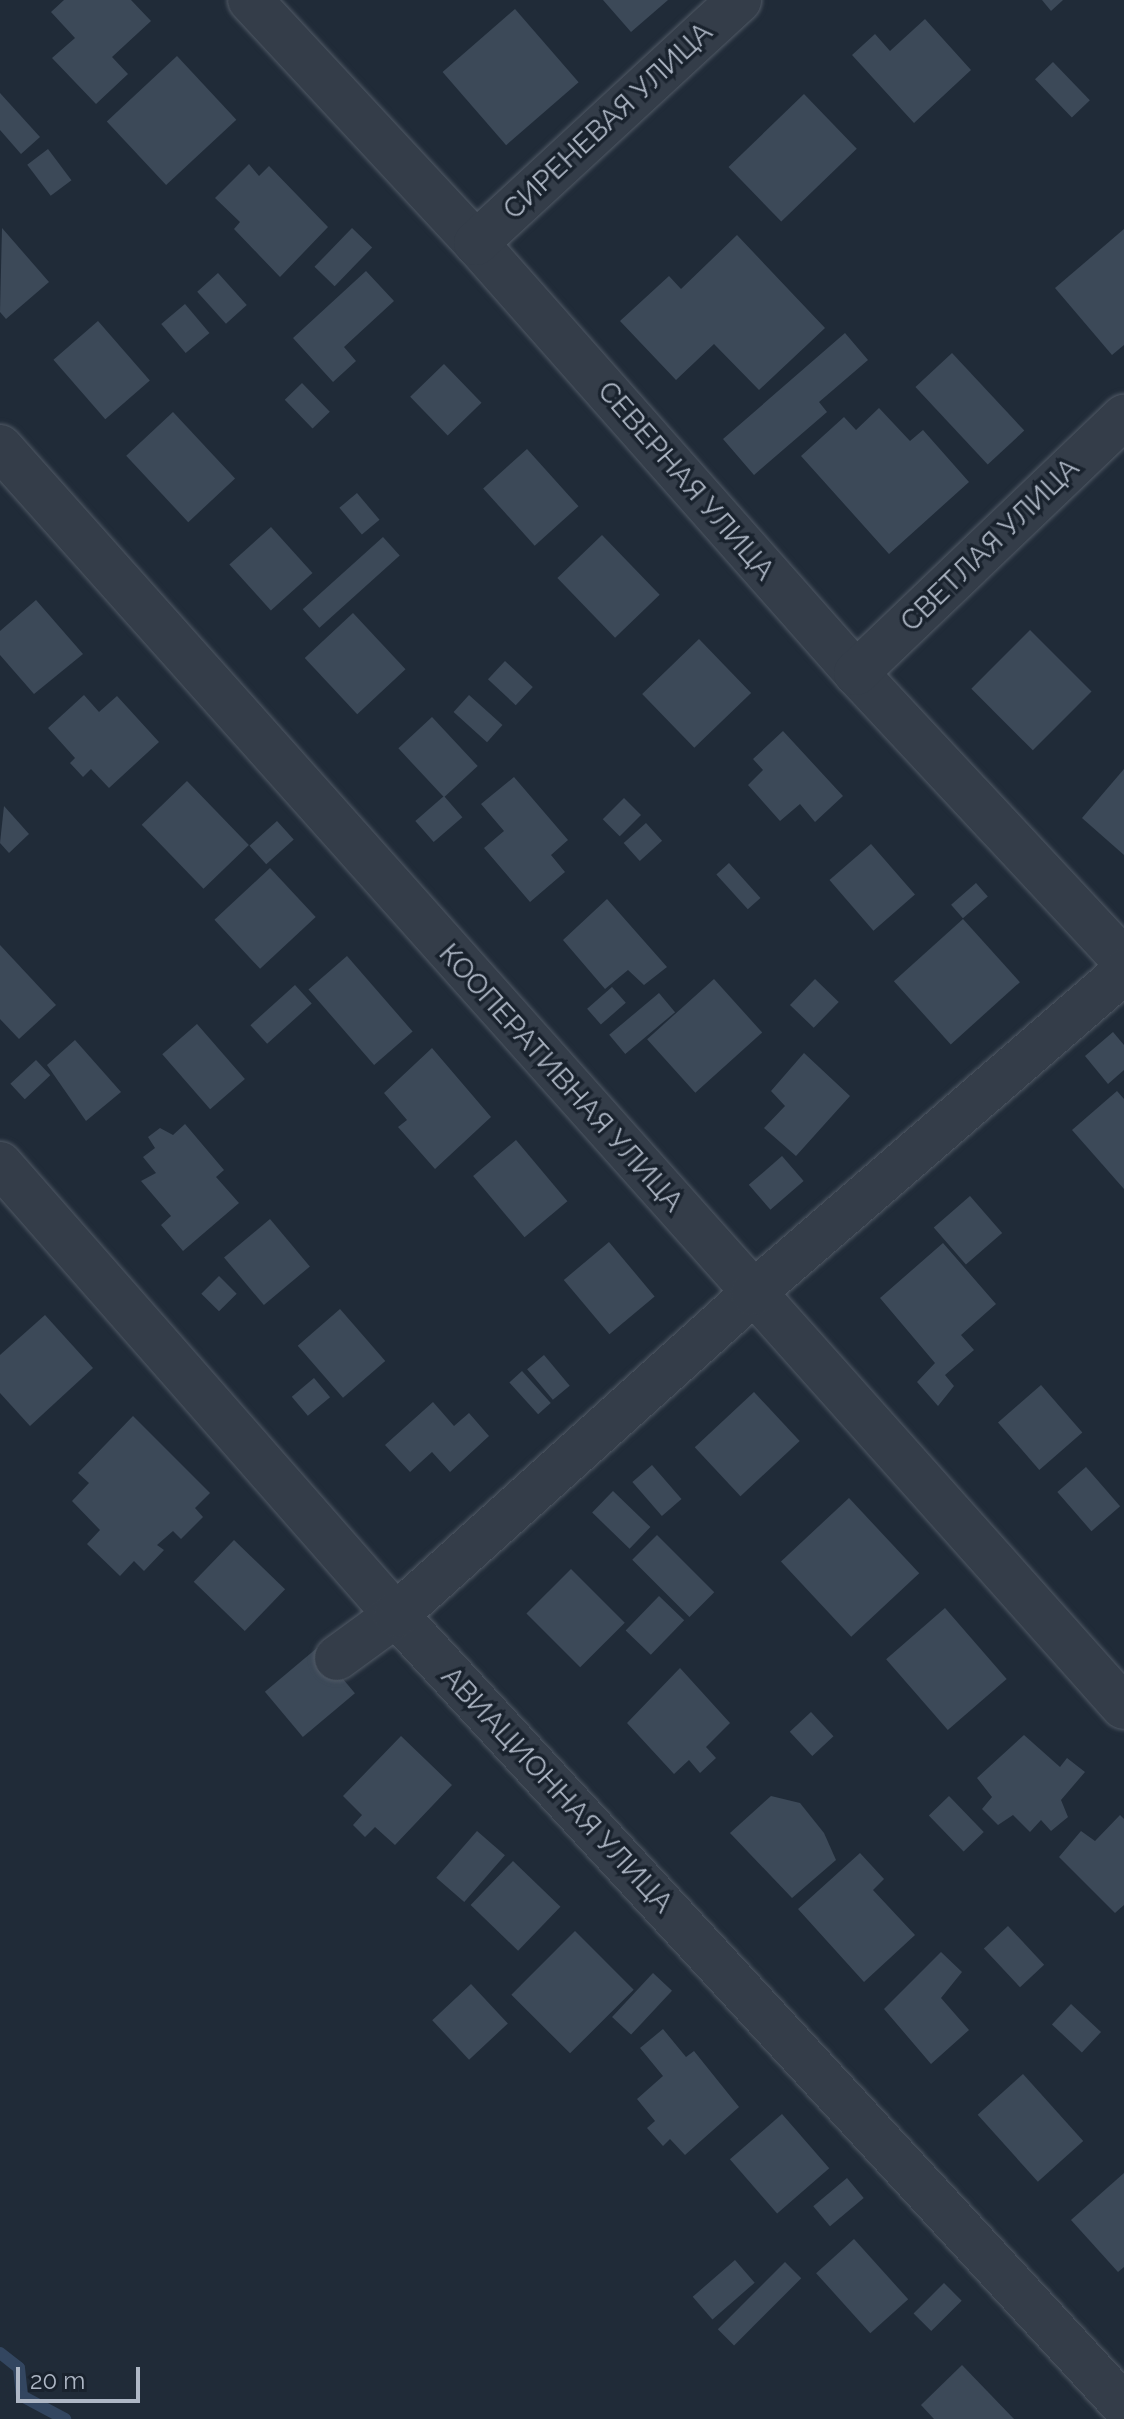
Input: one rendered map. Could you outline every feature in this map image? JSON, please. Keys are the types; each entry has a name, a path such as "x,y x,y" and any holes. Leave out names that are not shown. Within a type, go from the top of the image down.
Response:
{"street":[{"name":"СЕВЕРНАЯ УЛИЦА","path":"250,0 476,243 856,673 1124,960"},
{"name":"СИРЕНЕВАЯ УЛИЦА","path":"476,243 739,0"},
{"name":"СВЕТЛАЯ УЛИЦА","path":"856,673 1124,417"},
{"name":"КООПЕРАТИВНАЯ УЛИЦА","path":"0,447 1124,1707"},
{"path":"337,1658 396,1615 753,1293 1124,972"},
{"name":"АВИАЦИОННАЯ УЛИЦА","path":"0,1164 396,1615 1124,2406"}],"building":[{"path":"64,0 131,0 151,21 112,57 128,74 96,104 52,58 75,38 51,12"},
{"path":"603,0 668,0 631,32"},
{"path":"1042,0 1063,0 1051,11"},
{"path":"515,9 579,82 506,145 443,72"},
{"path":"925,19 971,70 914,123 852,55 875,34 890,51"},
{"path":"177,56 236,120 166,185 107,121"},
{"path":"1053,62 1090,100 1072,117 1035,79"},
{"path":"0,93 40,137 21,154 0,130"},
{"path":"804,94 857,149 781,222 728,167"},
{"path":"48,149 71,180 51,196 27,165"},
{"path":"249,164 259,176 269,166 328,227 280,277 234,229 240,222 215,198"},
{"path":"2,228 49,282 6,319 0,312"},
{"path":"352,228 372,247 335,286 314,267"},
{"path":"1124,229 1124,345 1112,355 1055,288"},
{"path":"737,235 825,328 759,390 714,344 676,380 620,321 669,276 681,289"},
{"path":"366,271 394,301 344,347 356,361 333,382 293,338"},
{"path":"218,273 247,305 226,324 197,292"},
{"path":"185,304 209,333 186,353 161,324"},
{"path":"98,321 150,381 105,419 53,360"},
{"path":"845,333 868,360 819,402 827,412 754,475 723,439"},
{"path":"952,353 1024,431 988,465 915,387"},
{"path":"444,364 482,403 448,435 410,397"},
{"path":"302,383 330,412 313,428 285,400"},
{"path":"879,408 910,441 923,430 969,482 889,554 801,456 844,417 856,430"},
{"path":"173,412 235,479 188,522 126,456"},
{"path":"527,449 579,506 535,546 483,488"},
{"path":"357,493 379,520 362,535 339,508"},
{"path":"271,527 312,573 271,611 229,564"},
{"path":"602,535 660,595 615,638 557,578"},
{"path":"383,537 400,556 319,628 303,609"},
{"path":"36,600 83,654 34,694 0,655 0,631"},
{"path":"353,613 406,669 357,714 305,658"},
{"path":"1030,630 1092,692 1033,750 971,689"},
{"path":"699,639 751,693 694,748 642,694"},
{"path":"505,661 533,687 516,705 488,679"},
{"path":"84,695 99,712 117,696 159,742 109,788 91,769 83,777 70,763 75,758 48,728"},
{"path":"469,695 502,725 487,742 454,712"},
{"path":"432,717 478,766 444,797 398,748"},
{"path":"783,731 843,796 815,822 800,804 780,821 748,785 763,770 753,759"},
{"path":"1124,769 1124,855 1082,818"},
{"path":"514,777 568,840 551,855 565,872 530,902 484,848 504,831 481,804"},
{"path":"187,781 249,845 204,889 142,825"},
{"path":"444,796 462,817 434,842 415,821"},
{"path":"624,798 641,815 620,836 603,819"},
{"path":"4,806 29,834 9,853 0,843"},
{"path":"277,821 294,840 266,864 250,846"},
{"path":"646,823 662,841 640,861 624,843"},
{"path":"871,844 915,895 873,931 829,880"},
{"path":"729,863 760,898 748,909 716,874"},
{"path":"270,868 316,917 260,969 214,920"},
{"path":"976,883 988,897 963,918 951,905"},
{"path":"607,899 667,967 644,985 628,970 605,989 563,940"},
{"path":"963,919 1020,982 951,1044 894,981"},
{"path":"0,945 56,1005 19,1039 0,1019"},
{"path":"347,956 413,1031 374,1065 309,989"},
{"path":"714,979 762,1033 695,1093 647,1039"},
{"path":"815,979 839,1002 814,1028 790,1005"},
{"path":"295,985 312,1004 267,1044 250,1025"},
{"path":"612,987 626,1003 601,1024 587,1009"},
{"path":"659,993 675,1012 625,1054 609,1035"},
{"path":"197,1024 245,1079 210,1109 162,1054"},
{"path":"1113,1032 1124,1045 1124,1070 1108,1084 1085,1056"},
{"path":"75,1040 121,1092 86,1121 47,1065"},
{"path":"432,1048 491,1117 435,1169 398,1127 407,1120 384,1093"},
{"path":"804,1053 850,1096 796,1156 764,1128 785,1106 771,1091"},
{"path":"36,1060 50,1075 25,1099 10,1084"},
{"path":"1117,1091 1124,1099 1124,1189 1072,1130"},
{"path":"185,1124 224,1170 216,1177 239,1203 183,1251 161,1225 171,1216 141,1181 156,1173 143,1157 155,1148 148,1137 160,1128 173,1135"},
{"path":"516,1140 567,1201 525,1237 473,1176"},
{"path":"782,1156 804,1181 770,1210 749,1185"},
{"path":"970,1196 1002,1233 966,1264 934,1227"},
{"path":"270,1219 310,1266 264,1305 224,1258"},
{"path":"609,1242 655,1296 609,1334 564,1280"},
{"path":"943,1243 996,1304 961,1335 974,1350 945,1375 954,1386 938,1406 917,1382 935,1363 880,1298"},
{"path":"219,1276 237,1294 219,1311 201,1294"},
{"path":"340,1309 385,1361 343,1398 298,1346"},
{"path":"45,1315 93,1368 30,1426 0,1393 0,1355"},
{"path":"544,1355 570,1386 553,1400 527,1369"},
{"path":"522,1371 551,1403 538,1414 509,1382"},
{"path":"314,1378 330,1397 308,1416 292,1397"},
{"path":"1041,1385 1082,1433 1039,1470 998,1422"},
{"path":"754,1392 800,1441 740,1496 695,1447"},
{"path":"433,1402 454,1426 469,1413 489,1436 450,1472 432,1452 410,1472 385,1445"},
{"path":"133,1416 210,1493 195,1508 203,1517 181,1539 173,1531 157,1545 164,1550 144,1571 134,1561 120,1576 87,1544 100,1530 72,1501 89,1483 78,1473"},
{"path":"652,1465 682,1499 662,1516 632,1482"},
{"path":"1086,1467 1120,1506 1091,1531 1057,1492"},
{"path":"613,1491 650,1527 630,1549 592,1513"},
{"path":"849,1498 919,1573 851,1637 781,1561"},
{"path":"657,1535 714,1592 690,1617 632,1560"},
{"path":"234,1540 285,1589 245,1631 194,1582"},
{"path":"571,1569 625,1623 580,1667 526,1614"},
{"path":"659,1596 684,1620 651,1655 626,1631"},
{"path":"945,1608 1007,1679 948,1730 886,1659"},
{"path":"317,1648 355,1693 303,1737 265,1692"},
{"path":"680,1668 730,1723 706,1747 716,1758 700,1773 689,1760 674,1774 627,1723"},
{"path":"811,1712 834,1736 812,1756 790,1732"},
{"path":"1024,1735 1060,1767 1067,1758 1085,1772 1061,1800 1068,1817 1051,1831 1041,1820 1030,1832 1013,1815 998,1825 982,1809 992,1797 977,1778"},
{"path":"401,1736 452,1785 395,1845 375,1827 365,1837 353,1825 362,1815 343,1796"},
{"path":"771,1796 800,1803 824,1833 836,1860 792,1898 730,1833"},
{"path":"949,1796 984,1832 964,1851 929,1815"},
{"path":"1120,1815 1124,1819 1124,1905 1115,1913 1059,1857 1081,1831 1095,1841"},
{"path":"477,1831 505,1855 464,1902 436,1878"},
{"path":"860,1853 884,1879 873,1890 915,1935 864,1982 798,1909"},
{"path":"513,1861 560,1907 518,1951 471,1905"},
{"path":"1008,1926 1044,1965 1020,1987 984,1949"},
{"path":"575,1931 634,1990 570,2053 511,1995"},
{"path":"941,1952 962,1972 941,1998 969,2030 931,2064 884,2009"},
{"path":"653,1973 672,1991 631,2035 612,2017"},
{"path":"471,1984 508,2023 469,2060 432,2020"},
{"path":"1071,2004 1101,2032 1082,2052 1052,2024"},
{"path":"663,2029 686,2057 694,2051 739,2107 685,2155 670,2139 663,2146 647,2128 655,2121 637,2099 663,2076 640,2048"},
{"path":"1023,2074 1083,2141 1038,2182 978,2115"},
{"path":"782,2114 829,2168 777,2214 730,2159"},
{"path":"1124,2173 1124,2267 1118,2272 1071,2220"},
{"path":"847,2178 864,2198 830,2226 813,2206"},
{"path":"854,2239 908,2299 870,2333 816,2273"},
{"path":"735,2260 755,2283 712,2319 693,2297"},
{"path":"785,2262 801,2278 734,2345 718,2329"},
{"path":"944,2283 962,2301 931,2331 914,2313"},
{"path":"962,2365 1014,2419 934,2419 921,2405"}],"waterway":[{"path":"0,2353 19,2368 22,2396 65,2419"}]}
